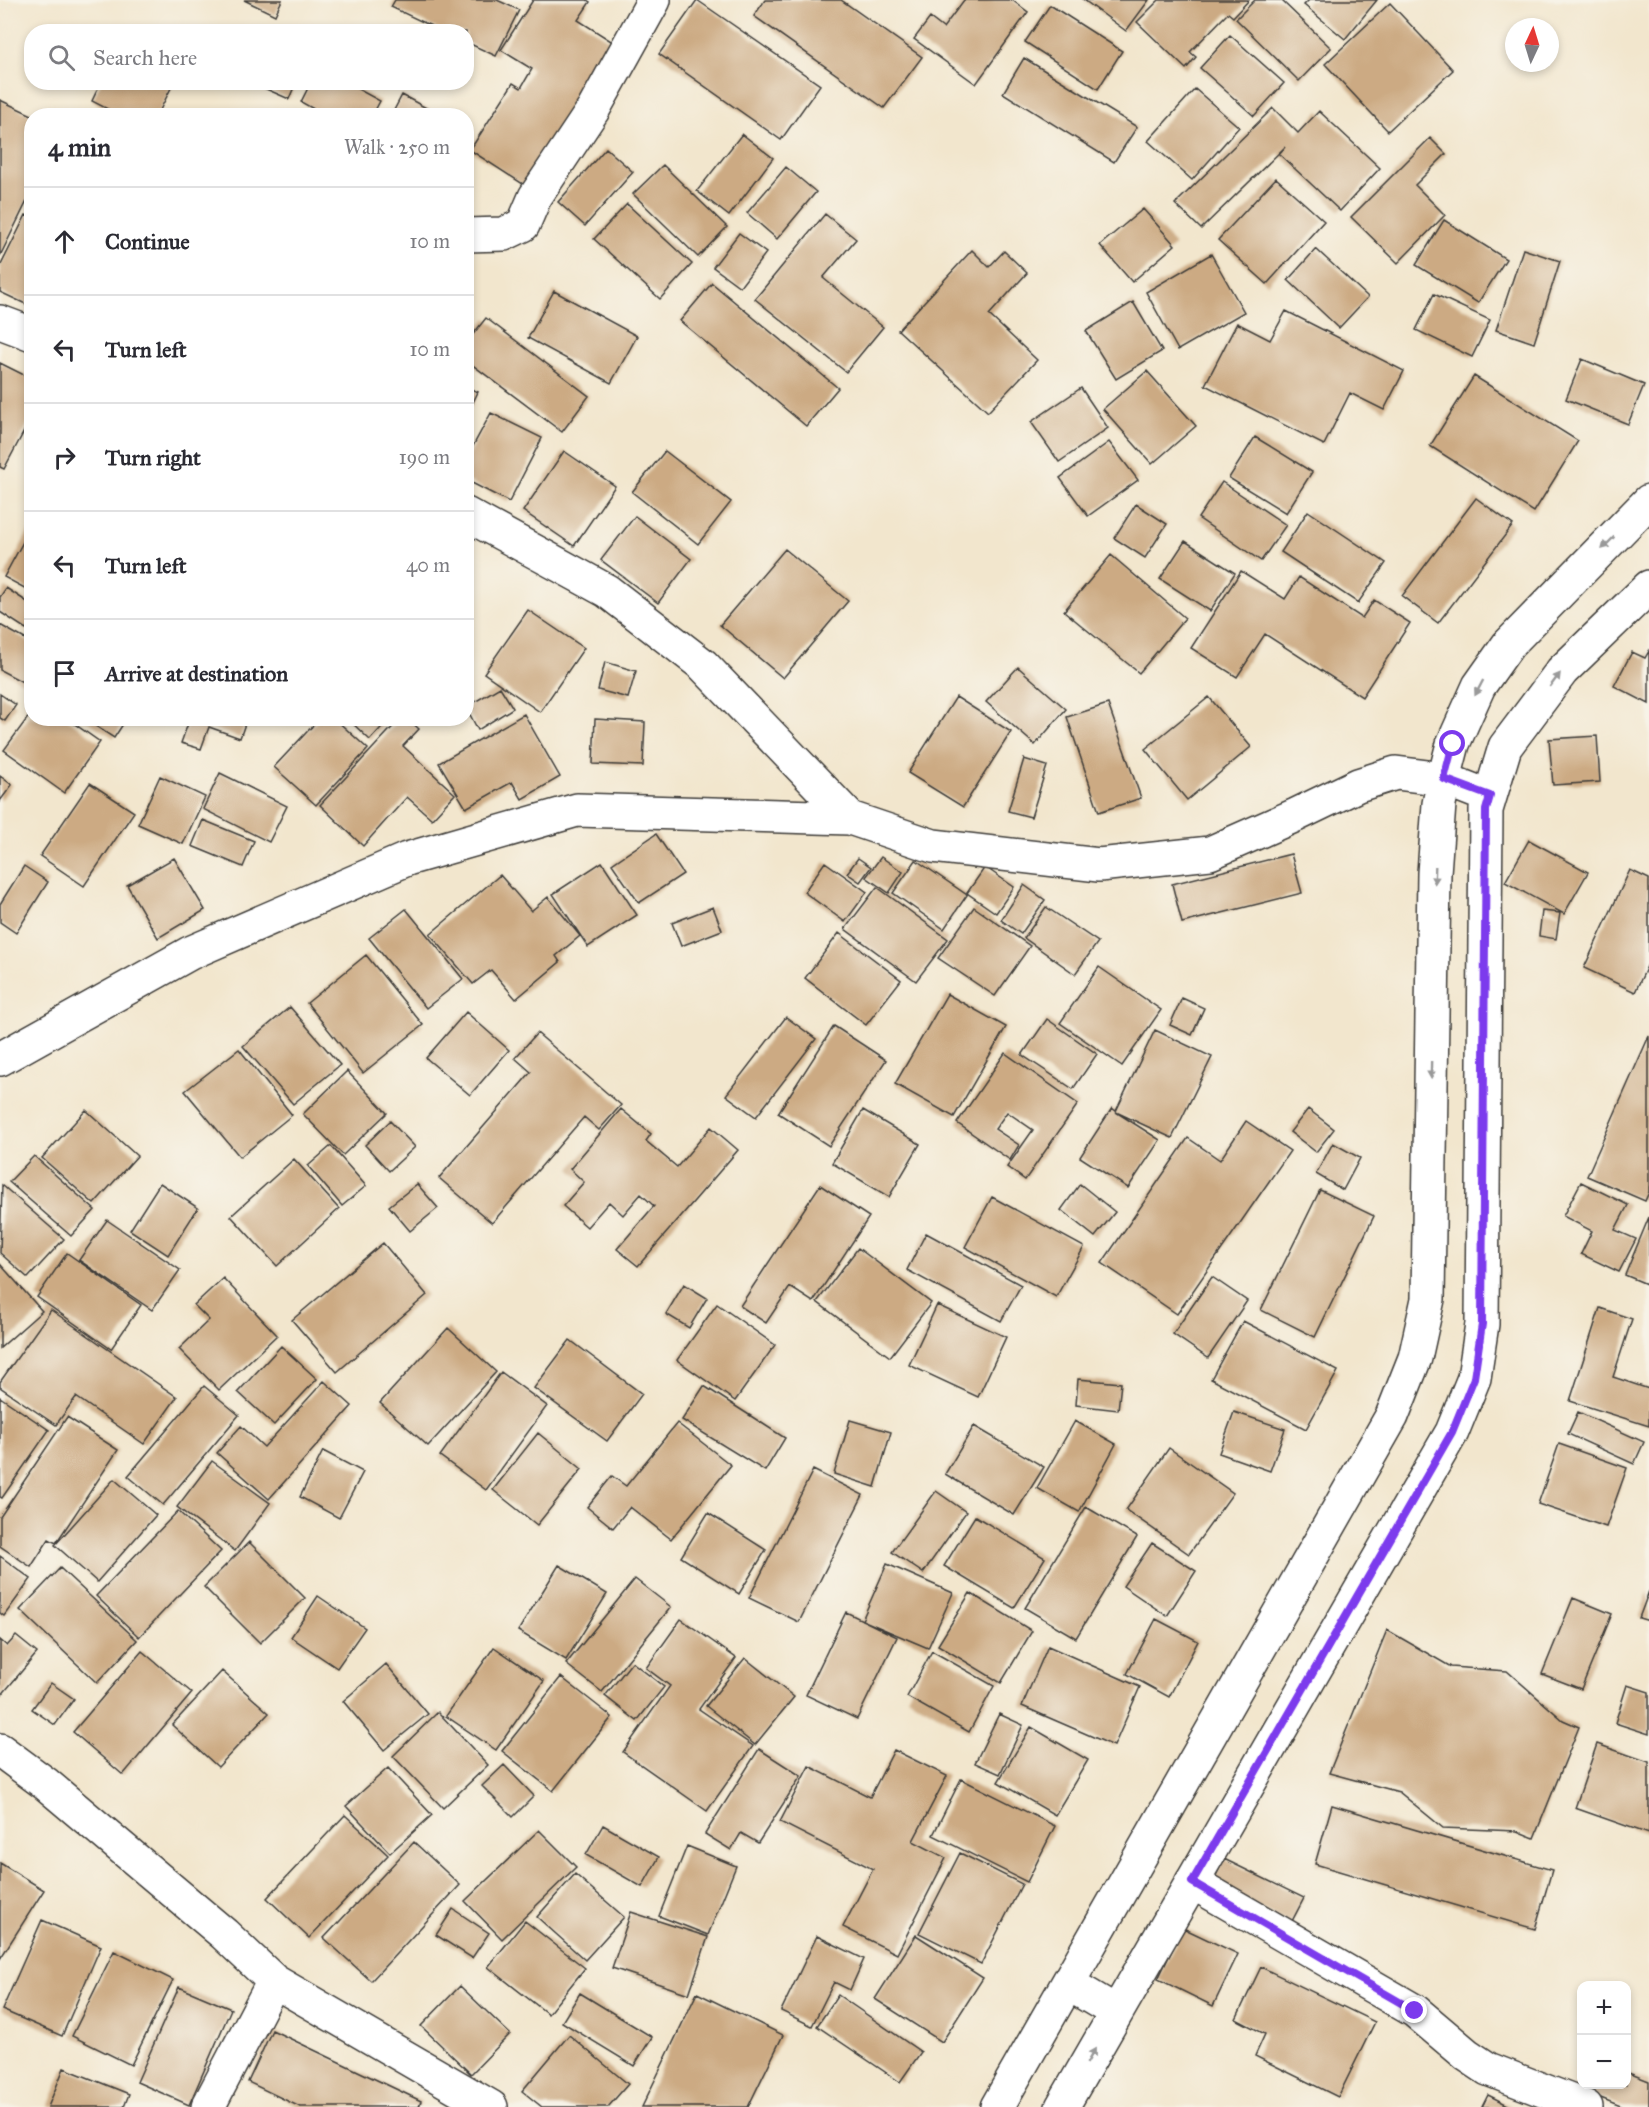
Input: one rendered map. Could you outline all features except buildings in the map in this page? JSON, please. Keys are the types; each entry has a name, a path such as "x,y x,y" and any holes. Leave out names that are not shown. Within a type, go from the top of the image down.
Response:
{"main road":[{"path":"474,235 504,234 523,225 535,197 593,110 654,0"},
{"path":"0,322 24,331"},
{"path":"997,2107 1392,1416 1415,1358 1428,1299 1434,873 1439,804 1453,744 1479,686 1508,645 1649,501"},
{"path":"474,518 608,591 703,665 850,818"},
{"path":"1062,2107 1452,1432 1474,1378 1482,1324 1486,810 1505,747 1562,671 1649,586"},
{"path":"3,1053 190,953 407,859 577,810 850,818 933,846 1100,865 1210,853 1358,785 1396,773 1444,779 1490,796"},
{"path":"0,1750 55,1791 224,1934 274,1981 491,2107"},
{"path":"1192,1882 1415,2011 1467,2055 1488,2069 1586,2107"},
{"path":"208,2107 274,1981"},
{"path":"1069,1984 1116,2012"}],"route":[{"path":"1415,2011 1192,1882 1452,1432 1474,1378 1482,1324 1486,810 1490,796 1444,779 1453,744"}]}
